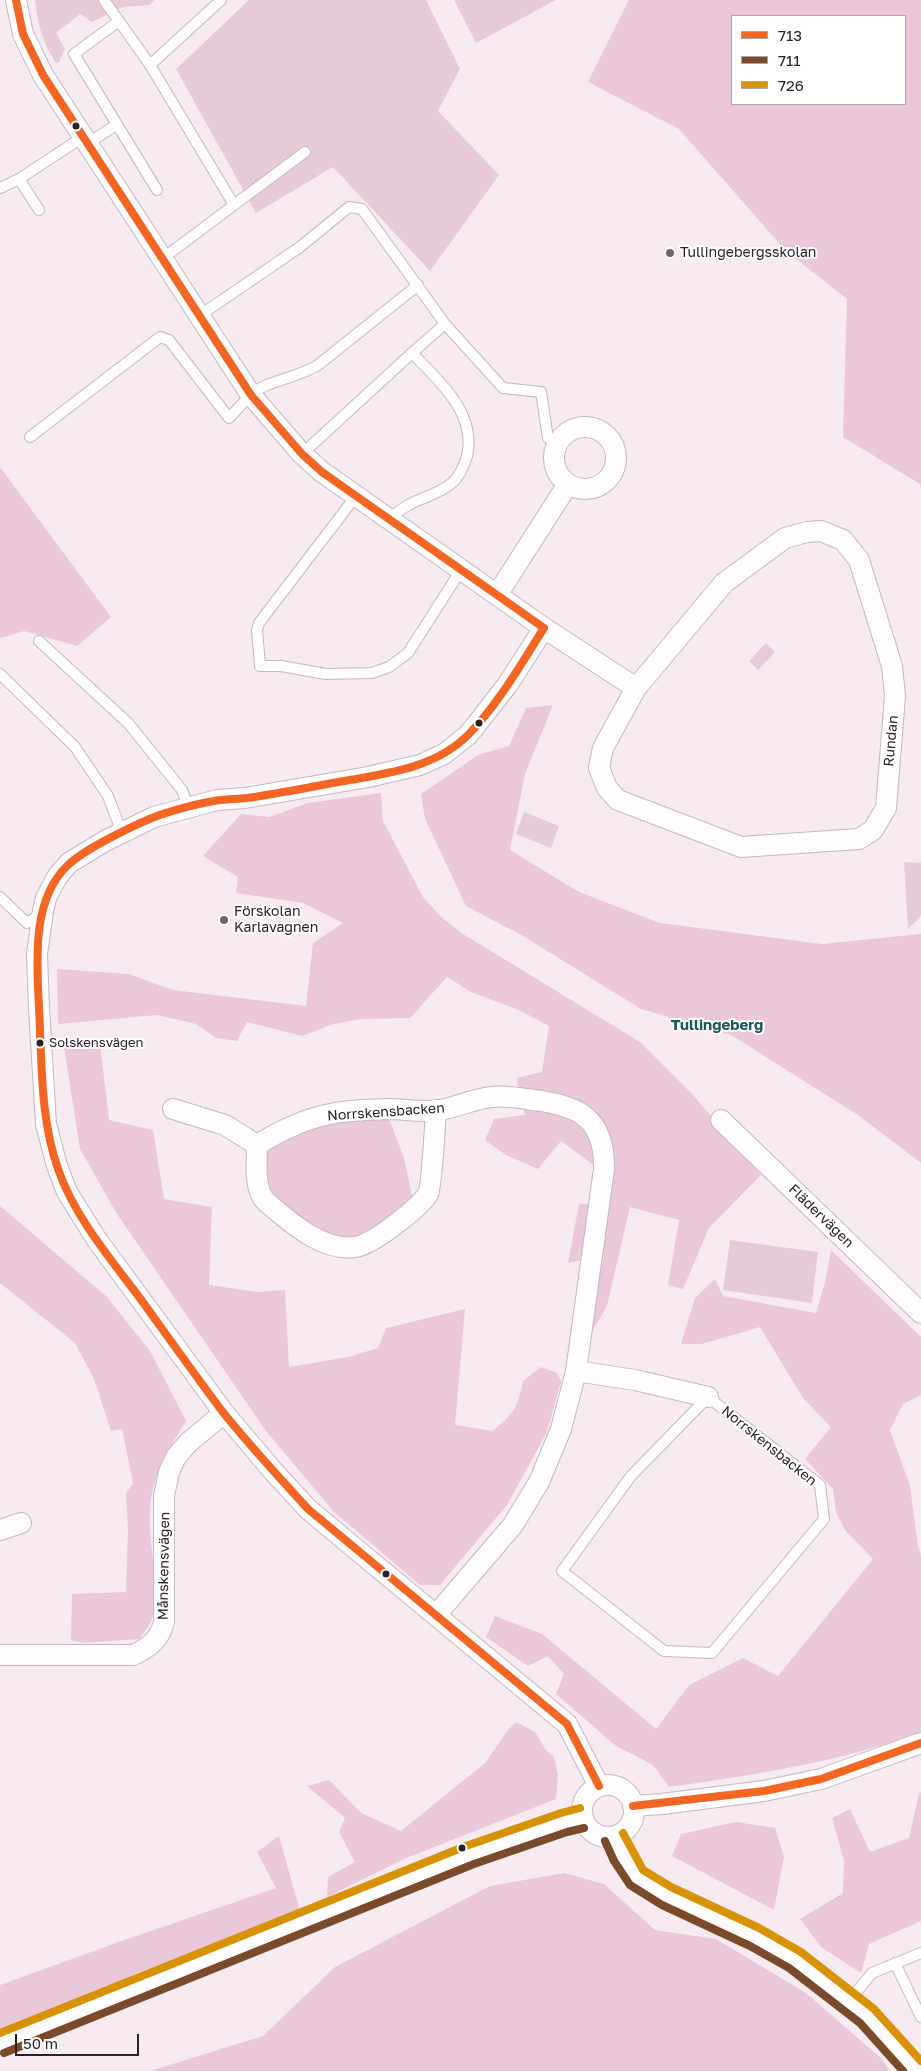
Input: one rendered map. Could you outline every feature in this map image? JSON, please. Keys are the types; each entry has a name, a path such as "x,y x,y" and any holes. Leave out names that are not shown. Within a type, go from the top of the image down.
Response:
{"street":[{"path":"16,0 23,34 43,75 250,395 302,454 322,472 461,570 544,628 636,688"},
{"path":"589,427 598,429 606,434 616,450 616,463 613,473 607,482 588,490 577,489 568,484 556,470 554,452 558,444 571,431 589,427"},
{"path":"497,595 568,484"},
{"name":"Rundan","path":"821,531 843,540 858,560 892,666 895,696 886,808 873,830 859,839 741,847 618,800 607,788 599,768 603,748 636,688 724,583 740,570 785,538 807,532 821,531"},
{"path":"544,628 508,684 484,715 468,735 444,754 420,765 368,777 244,798 217,800 154,817 105,841 69,864 57,877 46,898 43,911 37,954 39,1008 46,1124 57,1166 67,1192 87,1225 224,1413 273,1471 308,1508 567,1724 599,1786"},
{"name":"Norrskensbacken","path":"257,1145 279,1132 329,1114 387,1110 436,1110 498,1096 557,1103 578,1110 585,1115 598,1133 604,1154 604,1169 576,1371 561,1429 539,1482 513,1525 436,1615"},
{"path":"173,1109 225,1126 257,1145 258,1185 263,1198 291,1222 319,1240 338,1246 356,1248 383,1234 415,1209 429,1192 436,1110"},
{"name":"Flädervägen","path":"721,1120 921,1313"},
{"name":"Norrskensbacken","path":"576,1371 636,1380 708,1397"},
{"name":"Månskensvägen","path":"0,1655 133,1655 146,1649 154,1642 162,1631 164,1622 164,1496 169,1472 176,1457 188,1443 224,1413"},
{"path":"0,1530 21,1523"},
{"path":"634,1806 764,1791 812,1781 921,1743"},
{"path":"607,1784 621,1788 630,1797 634,1806 634,1814 629,1826 620,1834 614,1836 606,1837 593,1833 582,1818 581,1810 585,1797 591,1790 607,1784"},
{"path":"0,2044 470,1855 564,1822 582,1818"},
{"path":"614,1836 623,1856 636,1877 650,1887 755,1937 795,1960 849,2000 867,2016 917,2071"}],"lane":[{"path":"104,0 150,65 234,205"},
{"path":"150,65 221,0"},
{"path":"119,21 74,54 157,190"},
{"path":"0,188 19,179 85,140 116,125"},
{"path":"162,259 306,152"},
{"path":"19,179 39,210"},
{"path":"199,316 300,247 349,207 362,209 445,324 503,388 541,392 548,438 558,444"},
{"path":"30,437 160,337 169,340 229,418 250,395 266,385 305,373 318,365 418,285"},
{"path":"302,454 445,324"},
{"path":"390,520 399,509 452,483 464,466 469,446 467,423 447,389 412,353"},
{"path":"356,496 259,623 256,630 260,666 281,666 326,674 372,673 389,668 408,653 461,570"},
{"path":"39,641 128,723 182,790 189,808"},
{"path":"0,674 75,747 108,796 122,833"},
{"path":"0,897 27,923 43,911"},
{"name":"Norrskensbacken","path":"708,1397 820,1485 824,1519 712,1653 664,1652 562,1571 631,1476 708,1397"},
{"path":"849,2000 872,1973 921,1953"},
{"path":"895,1963 921,2017"}],"shaded area":[{"path":"35,0 155,0 149,5 123,7 92,22 80,14 56,33 65,49 59,62 56,63 41,33"},
{"path":"249,0 426,0 460,69 438,111 499,175 430,271 333,167 256,213 176,69"},
{"path":"454,0 556,0 476,43"},
{"path":"629,0 921,0 921,489 920,484 843,437 847,299 786,251 679,129 588,82"},
{"path":"0,467 111,617 77,646 24,631 0,638"},
{"path":"766,643 775,652 758,670 749,661"},
{"path":"553,705 525,774 510,850 579,892 660,923 822,944 921,934 921,1163 858,1115 731,1035 641,1009 523,936 466,906 425,819 421,794 478,755 509,746 526,708"},
{"path":"381,793 383,821 423,897 441,917 463,934 640,1042 692,1094 761,1175 709,1228 683,1289 668,1285 679,1220 630,1207 607,1306 586,1342 604,1255 568,1263 579,1204 608,1203 611,1178 561,1141 538,1169 506,1155 485,1140 494,1119 525,1115 518,1091 517,1078 542,1072 549,1026 519,1010 471,992 447,977 410,1018 361,1019 333,1024 302,1036 247,1022 237,1041 216,1038 196,1024 157,1015 58,1024 57,969 129,974 173,990 306,1006 313,943 343,923 303,903 236,893 238,877 203,856 241,814 269,817 308,803"},
{"path":"524,812 559,826 551,848 516,834"},
{"path":"904,862 921,863 921,916 908,929"},
{"path":"63,1040 100,1043 109,1120 153,1130 164,1199 212,1207 209,1285 257,1292 285,1290 289,1367 348,1357 378,1348 386,1328 465,1309 455,1425 493,1431 511,1414 517,1404 523,1381 541,1367 557,1373 561,1381 547,1432 507,1505 440,1585 420,1585 333,1511 266,1431 117,1214 80,1149"},
{"path":"387,1113 404,1158 413,1200 362,1240 323,1237 269,1196 261,1163 268,1146 334,1117"},
{"path":"0,1206 106,1296 150,1351 186,1421 157,1475 151,1499 150,1525 155,1579 154,1606 151,1622 139,1639 83,1643 71,1640 72,1594 126,1592 128,1530 126,1493 133,1483 122,1429 111,1431 94,1379 75,1343 0,1283"},
{"path":"730,1240 818,1252 812,1303 723,1290"},
{"path":"831,1250 921,1337 921,1395 903,1404 890,1430 910,1486 918,1547 921,1555 921,1732 859,1752 796,1766 733,1778 669,1787 653,1765 616,1746 556,1694 564,1674 548,1656 528,1666 486,1637 495,1616 542,1634 656,1729 689,1685 743,1658 778,1676 873,1559 845,1530 836,1512 833,1489 805,1459 831,1427 803,1398 760,1327 702,1344 681,1344 695,1298 715,1279 723,1296 816,1313 825,1282"},
{"path":"516,1722 535,1732 546,1750 554,1757 558,1775 556,1799 404,1859 327,1897 328,1877 355,1862 339,1832 345,1818 307,1786 329,1780 361,1813 401,1831 485,1763 508,1730"},
{"path":"921,1793 921,1921 869,1944 861,1973 821,1947 800,1919 843,1893 844,1861 832,1818 850,1809 870,1852 909,1838 919,1794"},
{"path":"736,1822 775,1828 784,1857 774,1910 672,1856 681,1834"},
{"path":"279,1836 300,1911 140,1972 0,2036 0,1985 276,1888 257,1852"},
{"path":"564,1873 604,1884 655,1930 716,1939 806,1993 882,2059 890,2071 150,2071 263,2036 335,1967 490,1886"}],"transit line":[{"name":"713","path":"16,0 23,34 43,75 251,395 302,454 322,472 544,628"},
{"name":"713","path":"544,628 509,683 480,722 457,745 429,761 398,771 260,796 214,801 177,810 152,818 84,853 67,866 55,880 47,896 39,933 37,971 45,1110 52,1150 65,1187 95,1238 222,1411 253,1449 308,1509 567,1724 599,1786"},
{"name":"713","path":"633,1806 764,1791 821,1779 921,1743"},
{"name":"726","path":"0,2033 466,1846 580,1808"},
{"name":"711","path":"4,2053 474,1864 584,1828"},
{"name":"726","path":"623,1833 643,1870 671,1887 759,1928 801,1952 874,2009 921,2061"},
{"name":"711","path":"605,1841 614,1861 630,1885 662,1905 750,1946 789,1968 860,2023 903,2071"}],"place":[{"name":"Tullingebergsskolan","path":"670,253"},
{"name":"Förskolan Karlavagnen","path":"224,920"},
{"name":"Solskensvägen","path":"40,1043"}],"district":[{"name":"Tullingeberg","path":"717,1025"}]}
